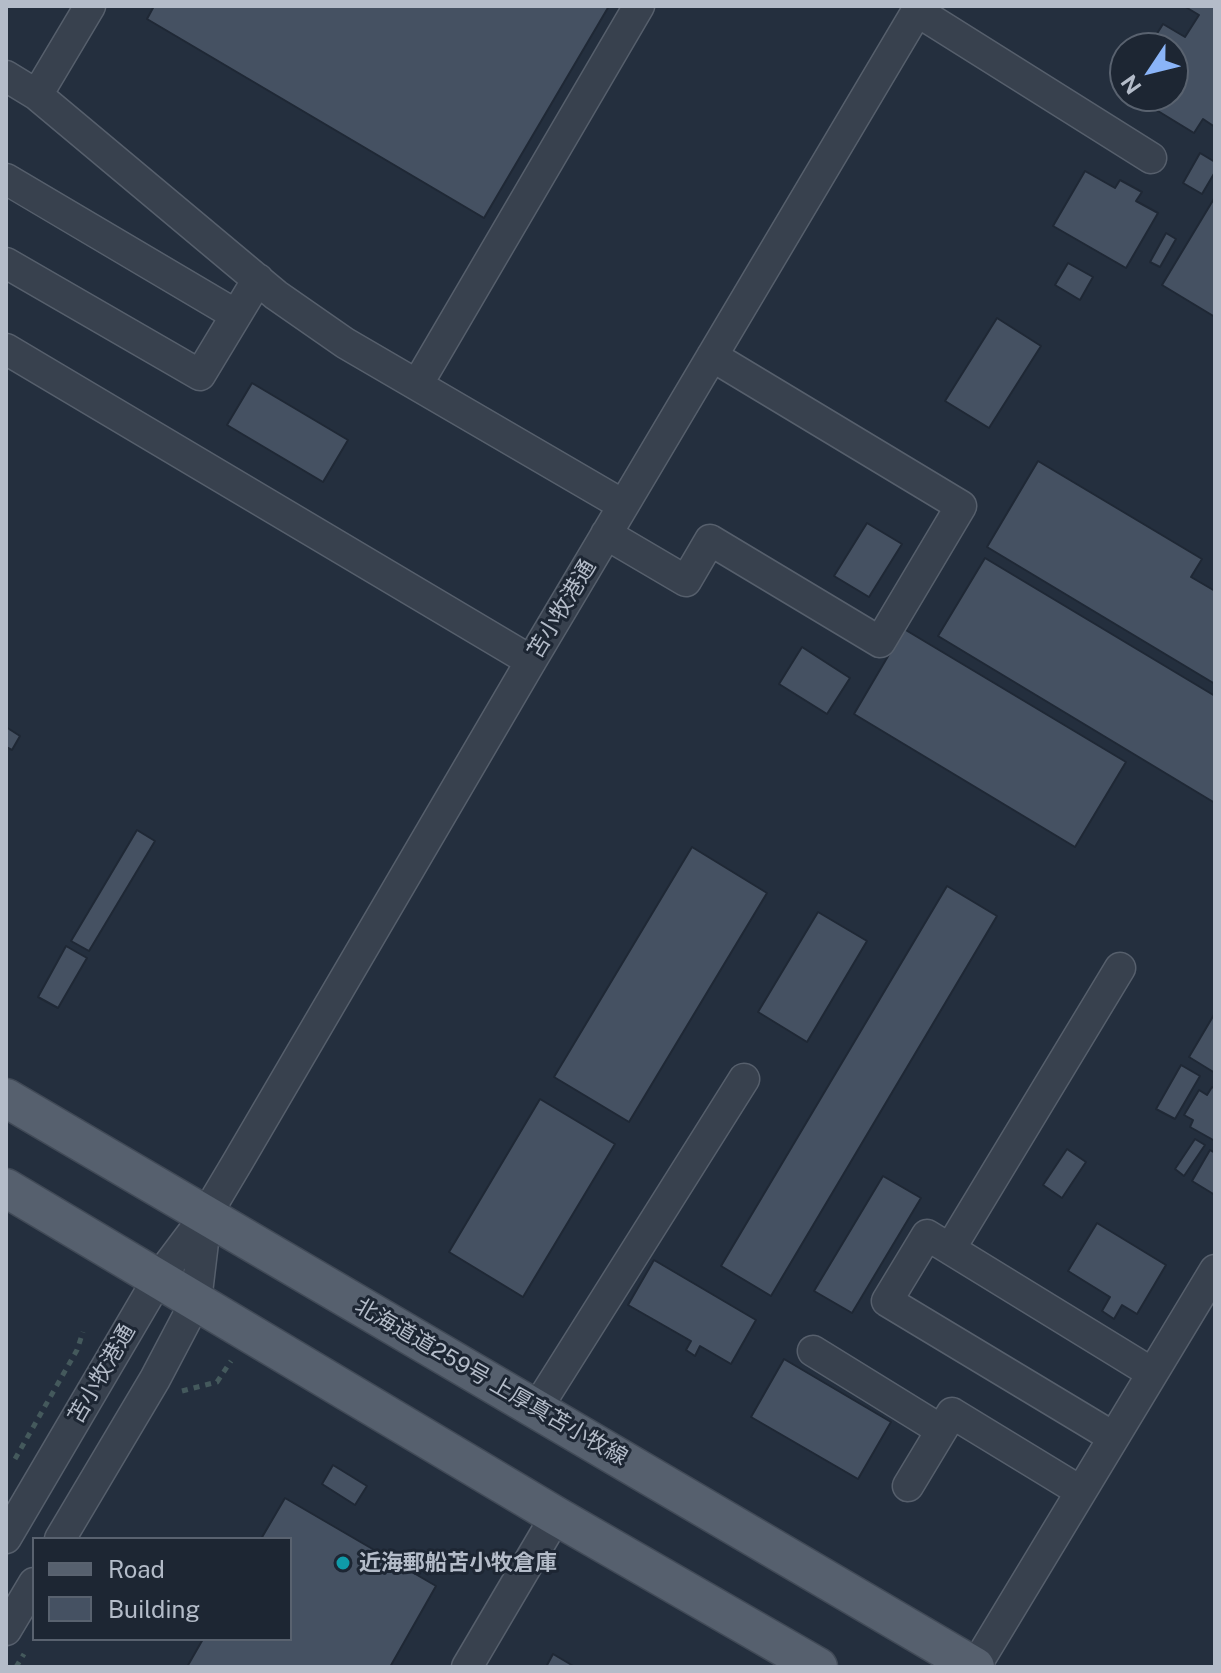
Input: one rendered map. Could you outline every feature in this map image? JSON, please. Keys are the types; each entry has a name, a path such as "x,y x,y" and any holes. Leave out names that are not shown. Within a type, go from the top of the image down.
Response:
{"main road":[{"name":"北海道道259号 上厚真苫小牧線","path":"6,1098 975,1667"},
{"path":"6,1188 556,1516 818,1667"}],"street":[{"path":"90,6 16,88 258,279 345,343 623,505"},
{"path":"417,385 639,6"},
{"path":"919,9 1151,158"},
{"name":"苫小牧港通","path":"6,1538 158,1279 206,1215 919,9"},
{"path":"6,179 236,315"},
{"path":"6,263 200,375 258,279"},
{"path":"9,356 531,661"},
{"path":"606,534 686,581 710,540 880,642 937,547 961,506 712,356"},
{"path":"950,1249 1120,968"},
{"path":"537,1408 744,1079"},
{"name":"苫小牧港通","path":"61,1537 155,1379 196,1301 206,1215"},
{"path":"1113,1437 887,1301 927,1235 1152,1373"},
{"path":"975,1667 1215,1270"},
{"path":"813,1351 941,1430"},
{"path":"908,1486 952,1413 1080,1491"},
{"path":"467,1667 556,1516"},
{"path":"6,1630 32,1586"}],"path":[{"path":"12,1466 77,1350 83,1332"},
{"path":"182,1391 217,1382 249,1333"}],"building":[{"path":"154,6 609,6 484,218 147,19"},
{"path":"1184,6 1215,6 1215,127 1203,119 1194,133 1160,112 1189,112 1188,32 1199,15"},
{"path":"1163,24 1177,32 1158,32"},
{"path":"1200,153 1215,162 1215,172 1202,194 1183,183"},
{"path":"1085,171 1115,188 1120,180 1142,192 1136,201 1158,213 1126,268 1053,226"},
{"path":"1215,197 1215,317 1162,285"},
{"path":"1166,233 1176,239 1160,267 1150,262"},
{"path":"1068,263 1093,277 1080,300 1055,285"},
{"path":"997,318 1041,346 989,428 945,401"},
{"path":"252,383 348,440 323,482 227,425"},
{"path":"1038,461 1202,559 1191,577 1215,591 1215,684 987,547"},
{"path":"867,523 902,544 869,597 834,576"},
{"path":"985,558 1215,696 1215,803 938,636"},
{"path":"904,629 1126,762 1075,847 854,714"},
{"path":"802,647 850,678 827,714 779,684"},
{"path":"6,727 20,736 12,750 6,747"},
{"path":"137,830 155,841 89,951 71,941"},
{"path":"692,847 767,893 629,1122 554,1077"},
{"path":"947,886 997,916 771,1296 721,1266"},
{"path":"818,912 867,941 807,1042 758,1012"},
{"path":"66,946 87,958 58,1008 38,997"},
{"path":"1215,1013 1215,1073 1189,1057"},
{"path":"1181,1065 1200,1076 1175,1119 1156,1109"},
{"path":"1212,1087 1215,1089 1215,1141 1190,1127 1193,1120 1184,1115 1199,1090 1207,1095"},
{"path":"540,1099 615,1144 523,1297 449,1252"},
{"path":"1195,1139 1205,1145 1184,1176 1175,1169"},
{"path":"1067,1149 1086,1162 1062,1198 1043,1185"},
{"path":"1210,1150 1215,1153 1215,1195 1192,1181"},
{"path":"883,1176 921,1198 852,1313 814,1291"},
{"path":"1097,1223 1166,1265 1137,1314 1122,1305 1114,1319 1102,1311 1110,1297 1068,1271"},
{"path":"654,1260 756,1320 731,1364 700,1346 695,1356 686,1350 691,1341 628,1305"},
{"path":"784,1359 891,1422 858,1479 751,1417"},
{"path":"333,1465 367,1486 355,1505 322,1484"},
{"name":"近海郵船苫小牧倉庫","path":"285,1498 436,1586 390,1667 187,1667 202,1641 292,1641 292,1537 262,1537"},
{"path":"553,1654 575,1667 546,1667"}],"place":[{"name":"近海郵船苫小牧倉庫","path":"343,1563"}]}
